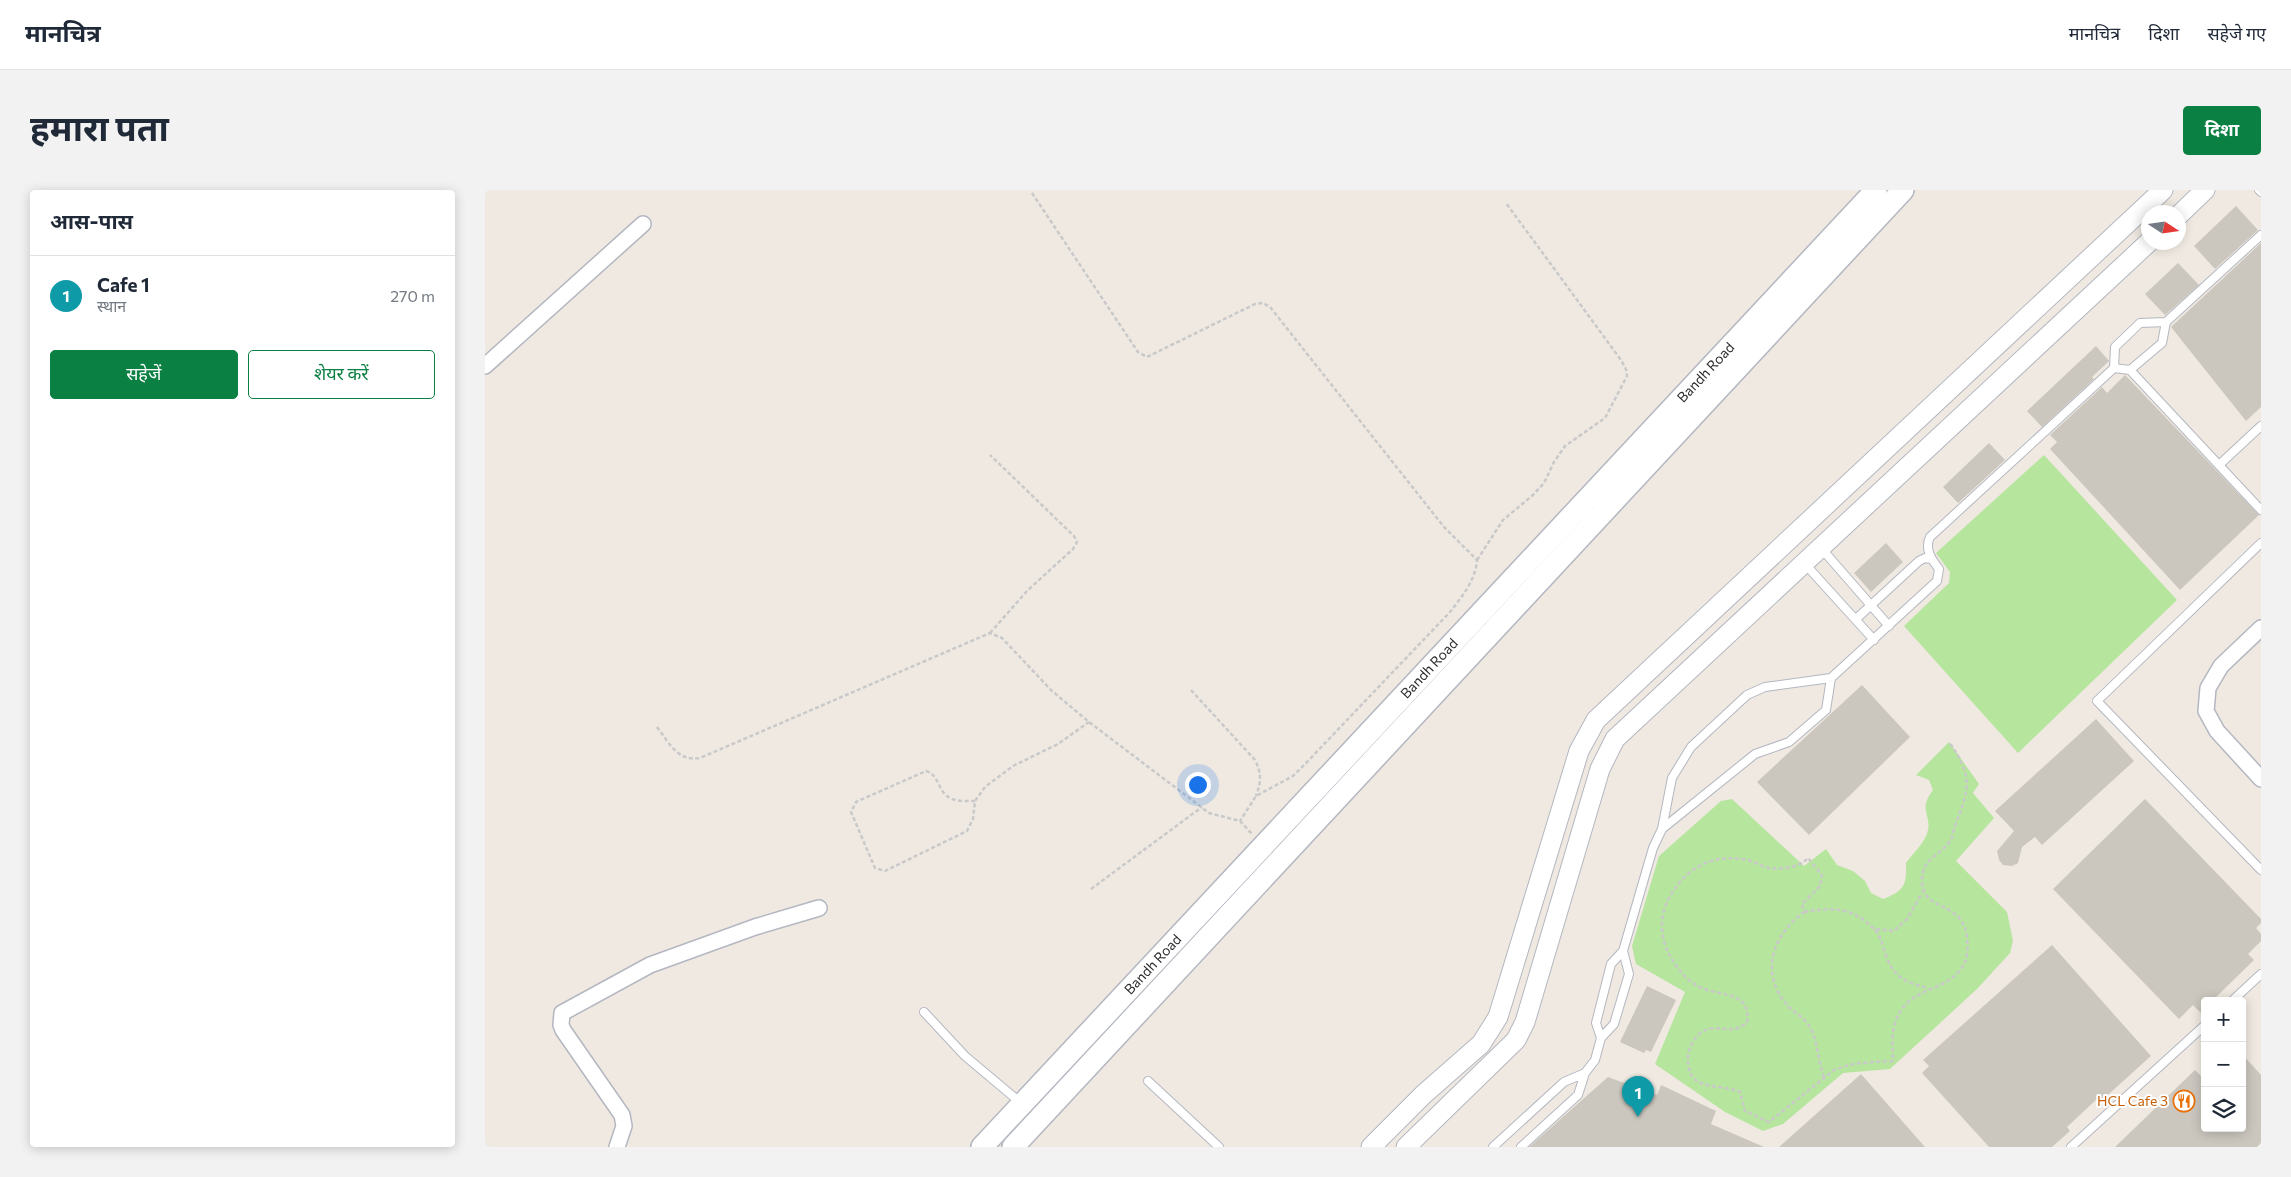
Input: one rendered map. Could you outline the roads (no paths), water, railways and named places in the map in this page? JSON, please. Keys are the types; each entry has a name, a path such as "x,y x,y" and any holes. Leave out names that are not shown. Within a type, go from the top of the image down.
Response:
{"main road":[{"name":"Bandh Road","path":"1013,1147 1031,1111 1263,846 1876,190"},
{"name":"Bandh Road","path":"982,1147 1031,1111 1903,190"}],"street":[{"path":"1371,1147 1425,1094 1481,1044 1498,1017 1579,751 1597,720 2163,190"},
{"path":"2186,208 2205,190"},
{"path":"485,366 643,224"},
{"path":"1406,1147 1516,1040 1525,1022 1600,769 1615,739 2141,249"},
{"path":"1769,558 1789,578"},
{"path":"2261,628 2221,666 2209,688 2206,710 2217,731 2261,779"},
{"path":"617,1147 624,1126 622,1115 563,1030 561,1025 562,1014 650,965 755,927 819,908"}],"lane":[{"path":"2130,370 2162,343 2166,322 2261,235"},
{"path":"1601,1038 1597,1024 1611,964 1623,951 1653,848 1662,829 1672,778 1691,747 1747,695 1765,687 1831,678 1874,640 1937,581 1939,569 1931,559 1928,548 1930,537 2114,368 2115,347 2140,323 2166,322"},
{"path":"2114,368 2130,370 2261,510"},
{"path":"2219,465 2261,426"},
{"path":"2261,543 2097,701 2261,870"},
{"path":"1821,548 1889,626"},
{"path":"1857,619 1919,561 1925,558 1931,559"},
{"path":"1805,564 1857,619 1874,640"},
{"path":"1662,829 1755,754 1789,742 1826,710 1831,678"},
{"path":"1521,1147 1578,1095 1585,1073 1595,1060 1601,1038 1614,1024 1629,974 1623,951"},
{"path":"2236,997 2261,974"},
{"path":"924,1012 965,1056 1031,1111"},
{"path":"2071,1147 2201,1029"},
{"path":"1493,1147 1564,1082 1585,1073"},
{"path":"1148,1081 1219,1147"}],"place":[{"name":"HCL Cafe 3","path":"2184,1101"},
{"name":"Cafe 1","path":"1638,1117"}]}
